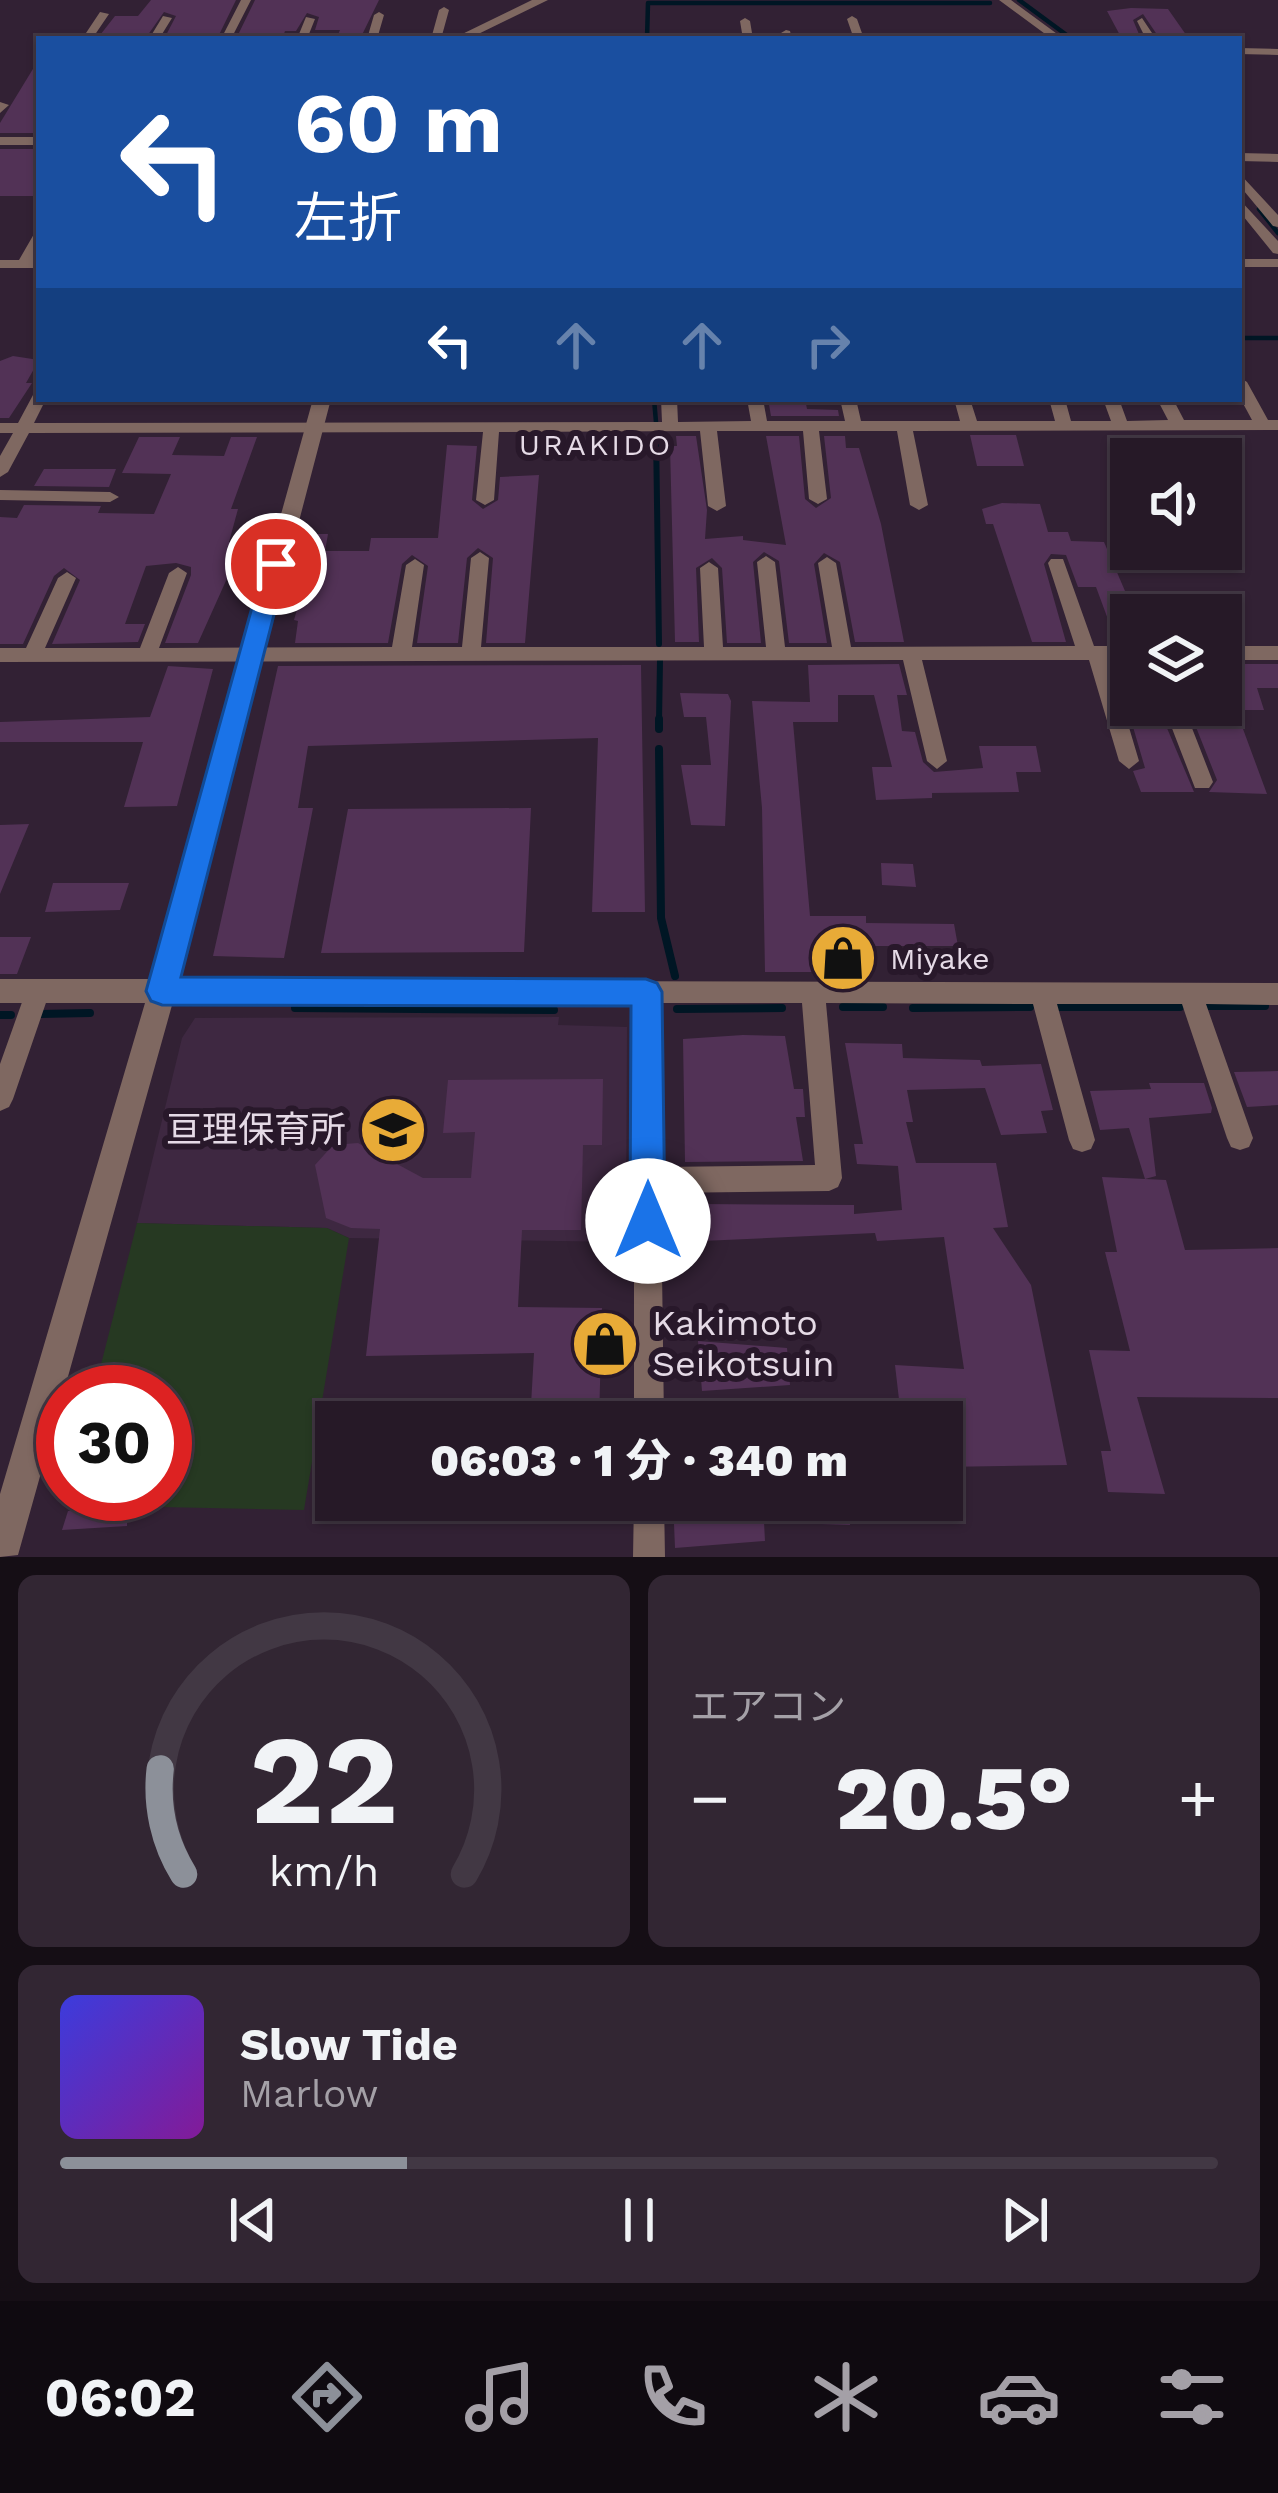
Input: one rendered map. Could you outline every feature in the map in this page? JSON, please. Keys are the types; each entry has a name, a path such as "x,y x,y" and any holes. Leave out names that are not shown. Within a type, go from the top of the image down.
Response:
{"street":[{"path":"228,36 246,0"},
{"path":"464,36 542,0"},
{"path":"1004,0 1055,36"},
{"path":"437,36 444,10"},
{"path":"89,36 104,14"},
{"path":"373,36 379,15"},
{"path":"156,36 167,18"},
{"path":"303,36 310,19"},
{"path":"852,19 858,36"},
{"path":"745,21 748,36"},
{"path":"1142,21 1150,36"},
{"path":"1242,51 1278,52"},
{"path":"0,162 8,142"},
{"path":"1242,157 1278,158"},
{"path":"1242,180 1278,223"},
{"path":"1242,207 1278,250"},
{"path":"1242,263 1278,263"},
{"path":"0,264 31,264"},
{"path":"0,428 1270,425 1245,378"},
{"path":"0,472 37,402"},
{"path":"0,1555 162,991 321,402"},
{"path":"669,402 670,428"},
{"path":"755,402 760,427"},
{"path":"849,402 854,427"},
{"path":"963,402 970,426"},
{"path":"1058,402 1065,426"},
{"path":"1112,402 1121,425"},
{"path":"1166,402 1178,425"},
{"path":"811,427 818,499"},
{"path":"904,427 919,505"},
{"path":"485,500 490,428"},
{"path":"708,428 717,506"},
{"path":"0,495 110,497"},
{"path":"471,653 480,558"},
{"path":"766,562 776,653"},
{"path":"827,563 843,653"},
{"path":"1057,563 1129,761"},
{"path":"401,654 415,565"},
{"path":"709,568 714,653"},
{"path":"147,654 178,574"},
{"path":"33,654 67,578"},
{"path":"911,653 937,761"},
{"path":"0,655 1110,653"},
{"path":"1242,653 1278,653"},
{"path":"1181,726 1202,782"},
{"path":"0,1099 38,991"},
{"path":"0,992 1277,998"},
{"path":"646,992 649,1401"},
{"path":"647,1180 829,1178 813,993"},
{"path":"1042,994 1082,1140"},
{"path":"1190,994 1240,1138"},
{"path":"649,1521 649,1557"}],"shaded area":[{"name":"亘理保育所","path":"559,1017 558,1025 627,1027 626,1242 349,1238 327,1228 137,1223 182,1038 195,1018"}],"green space":[{"path":"137,1223 327,1228 349,1238 322,1401 315,1401 315,1444 304,1510 192,1508 192,1365 101,1365"}],"building":[{"path":"151,0 236,0 218,36 166,36 176,16 164,12 147,36 99,36 115,16 138,16"},
{"path":"255,0 379,0 361,36 315,30 319,17 307,13 296,31 285,31 283,36 237,36"},
{"path":"1168,9 1187,36 1158,36 1143,14 1133,20 1140,36 1120,36 1107,11"},
{"path":"36,64 36,133 0,133 0,123"},
{"path":"0,149 36,149 36,196 0,196"},
{"path":"13,356 36,360 26,383 32,383 9,418 0,418 0,361"},
{"path":"769,402 806,402 807,409 838,410 839,416 771,416"},
{"path":"970,435 1016,435 1024,466 977,466"},
{"path":"676,436 696,436 707,510 705,539 743,536 743,540 786,545 766,436 799,436 805,499 816,508 831,498 824,436 845,436 846,448 859,448 881,524 904,642 855,642 840,562 824,553 814,564 827,643 789,643 779,561 764,552 753,562 761,643 727,643 722,568 712,558 696,568 699,642 675,642 670,446 677,446"},
{"path":"139,437 180,437 172,455 224,456 231,437 257,437 231,509 238,509 229,542 233,542 229,574 198,643 165,643 191,575 191,567 176,563 146,566 125,624 145,624 138,642 52,644 80,580 64,568 54,576 23,644 0,644 0,517 17,518 24,505 101,506 98,513 154,514 171,474 122,473"},
{"path":"447,445 477,446 472,500 483,509 498,500 500,477 539,475 525,643 486,643 493,558 478,548 467,558 458,643 417,643 428,566 412,555 402,564 388,643 295,643 298,621 294,620 309,567 298,567 308,534 328,534 325,551 369,551 371,538 438,538"},
{"path":"44,469 116,469 109,487 34,486"},
{"path":"1002,503 1040,504 1048,532 1068,532 1071,541 1104,542 1110,570 1116,570 1126,594 1110,594 1110,625 1096,587 1078,587 1066,555 1051,554 1044,564 1066,642 1032,642 993,524 986,524 982,509"},
{"path":"899,664 907,695 897,695 902,731 915,732 923,762 934,772 983,768 979,746 1036,746 1041,772 1016,772 1019,792 932,793 932,798 876,800 872,767 892,767 874,695 838,695 838,722 793,722 810,916 866,916 866,923 954,924 958,946 868,946 870,963 815,965 815,972 765,972 762,808 752,701 810,702 808,665"},
{"path":"1242,664 1278,664 1278,688 1257,688 1264,710 1242,710"},
{"path":"641,665 645,912 592,912 598,738 308,746 298,808 313,808 284,958 213,956 278,666"},
{"path":"168,666 213,669 177,806 124,807 143,742 0,742 0,722 150,717"},
{"path":"680,693 728,694 731,701 725,826 691,825 681,765 711,765 706,717 684,717"},
{"path":"1133,726 1166,726 1194,792 1141,792 1133,771 1145,768"},
{"path":"1196,726 1242,726 1267,794 1209,792 1217,780"},
{"path":"531,808 524,952 321,953 348,809"},
{"path":"29,824 0,894 0,825"},
{"path":"881,863 913,864 916,887 882,885"},
{"path":"53,883 129,883 120,910 45,912"},
{"path":"0,937 31,937 17,974 0,974"},
{"path":"785,1036 794,1089 803,1089 805,1117 796,1117 803,1161 685,1162 683,1039"},
{"path":"845,1043 902,1044 903,1058 980,1060 982,1066 1041,1064 1053,1110 1041,1111 1047,1133 1001,1135 985,1088 907,1090 913,1122 906,1122 916,1163 996,1163 1008,1227 993,1228 1031,1285 1067,1465 963,1467 963,1401 899,1401 895,1365 964,1369 944,1237 877,1241 875,1233 702,1241 698,1204 854,1205 854,1214 902,1210 898,1166 857,1164 854,1144 863,1144"},
{"path":"1278,1071 1278,1105 1247,1107 1234,1072"},
{"path":"603,1079 602,1145 583,1145 581,1230 522,1230 518,1307 602,1308 600,1401 531,1401 534,1353 366,1356 380,1229 351,1228 326,1218 315,1165 333,1145 358,1143 423,1178 471,1178 475,1132 443,1133 448,1080"},
{"path":"1149,1083 1204,1083 1211,1113 1149,1118 1156,1176 1145,1179 1129,1128 1100,1130 1090,1091 1151,1089"},
{"path":"1102,1177 1166,1180 1185,1250 1278,1248 1278,1398 1137,1397 1165,1494 1108,1492 1101,1451 1111,1451 1089,1350 1130,1351 1105,1252 1117,1252"},
{"path":"698,1341 787,1348 790,1385 702,1391"},
{"path":"65,1521 127,1521 127,1526 62,1530"},
{"path":"674,1521 850,1521 850,1525 764,1522 765,1541 675,1548"}],"waterway":[{"path":"1019,0 1068,36"},
{"path":"647,36 648,3 990,3"},
{"path":"1259,209 1278,233"},
{"path":"1242,338 1278,338"},
{"path":"654,402 656,422"},
{"path":"656,432 659,644"},
{"path":"659,722 660,660"},
{"path":"659,722 659,729"},
{"path":"659,749 661,918 675,976"},
{"path":"1209,1006 1265,1006"},
{"path":"843,1007 883,1007"},
{"path":"913,1008 1030,1007"},
{"path":"1059,1007 1180,1007"},
{"path":"295,1008 554,1010"},
{"path":"677,1009 782,1008"},
{"path":"40,1014 90,1013"},
{"path":"0,1015 11,1015"}],"place":[{"name":"Miyake","path":"843,958"},
{"name":"亘理保育所","path":"393,1130"},
{"name":"Kakimoto Seikotsuin","path":"605,1344"}],"district":[{"name":"URAKIDO","path":"596,444"}],"route":[{"path":"276,564 162,991 646,992 648,1221"}]}
